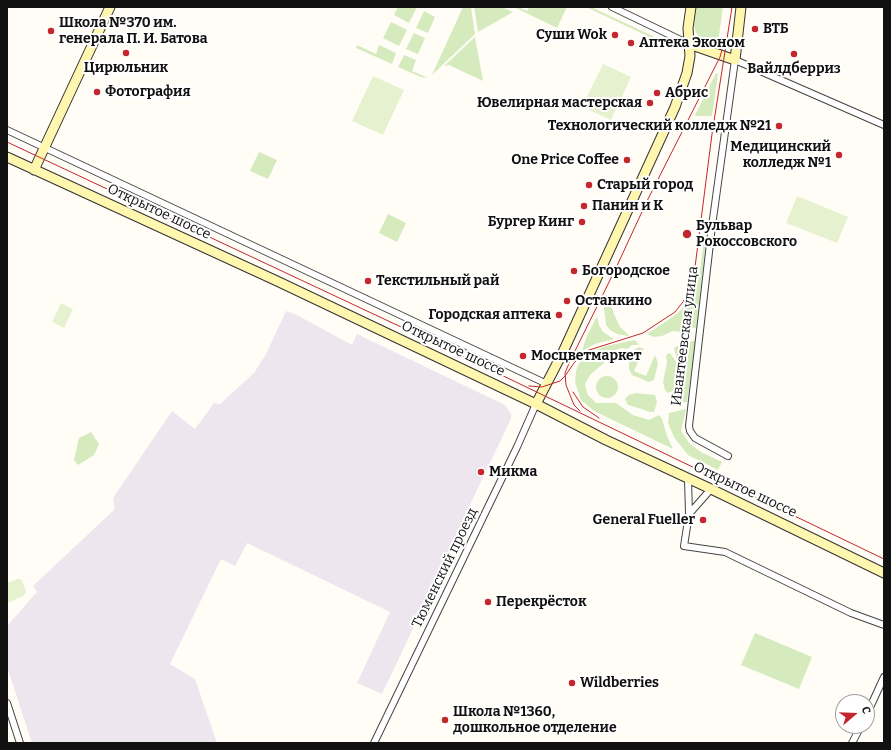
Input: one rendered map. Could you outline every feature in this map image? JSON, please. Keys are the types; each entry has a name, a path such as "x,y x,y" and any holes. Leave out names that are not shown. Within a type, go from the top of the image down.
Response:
{"main road":[{"path":"34,170 110,7"},
{"path":"536,404 563,352 675,107 687,73 690,56 688,28 691,7"},
{"name":"Ивантеевская улица","path":"735,60 741,7"},
{"path":"689,44 735,60"},
{"name":"Открытое шоссе","path":"7,158 284,284 536,404 606,440 884,573"}],"street":[{"path":"612,7 689,44"},
{"path":"735,60 884,125"},
{"name":"Ивантеевская улица","path":"728,456 695,438 690,431 689,426 735,60"},
{"path":"7,130 547,384"},
{"name":"Тюменский проезд","path":"374,743 536,404"},
{"path":"688,479 689,514 684,546 725,552 851,613 884,624"},
{"path":"689,514 711,489"},
{"path":"875,696 884,676"},
{"path":"7,703 20,743"},
{"path":"852,743 857,734"}],"shaded area":[{"path":"286,311 297,315 352,345 357,334 505,405 511,414 511,419 382,694 357,683 390,612 247,543 235,566 221,559 170,664 195,679 217,743 32,743 7,667 7,626 37,592 33,586 115,509 113,498 172,411 195,429 214,403 220,404 254,373 266,354"}],"green space":[{"path":"398,7 417,7 409,23 394,15"},
{"path":"463,7 471,7 475,34 432,75"},
{"path":"474,7 502,7 513,12 478,32"},
{"path":"514,7 527,11 529,7 567,7 557,28"},
{"path":"586,7 591,7 676,47 675,49"},
{"path":"696,7 723,7 718,42 700,38 696,33 694,25"},
{"path":"424,11 435,17 428,33 416,28"},
{"path":"391,22 407,30 399,46 383,38"},
{"path":"414,33 425,38 418,54 406,49"},
{"path":"475,37 483,81 449,65 444,66"},
{"path":"357,45 376,54 379,45 396,53 392,64 356,48"},
{"path":"404,55 416,60 412,71 428,78 421,77 398,67"},
{"path":"603,64 631,77 611,120 582,107"},
{"path":"716,73 718,74 712,116 696,116 695,115"},
{"path":"373,76 404,90 383,135 352,121"},
{"path":"259,152 277,160 268,179 250,171"},
{"path":"797,196 848,217 837,243 786,223"},
{"path":"388,214 406,223 397,242 379,233"},
{"path":"705,232 707,233 696,328 687,328 680,332 673,331 662,336 654,337 647,334 674,316 683,308 693,293 699,278"},
{"path":"607,295 620,327 629,335 628,336 617,334 610,330 606,325 604,308"},
{"path":"61,303 73,309 64,328 52,322"},
{"path":"597,316 599,325 603,332 614,339 595,344 582,351 586,338"},
{"path":"635,340 639,345 632,345 628,349 622,348 615,350 606,361 590,375 585,384 588,395 596,403 616,403 633,415 649,420 659,415 662,419 673,449 594,411 581,400 575,382 578,365 582,360 592,352 606,346"},
{"path":"696,340 687,402 671,403 669,400 673,395 680,392 685,387 685,372 687,369 677,360 674,348"},
{"path":"639,347 644,349 634,371 646,376 655,355 658,363 654,380 649,382 632,375 629,369 629,359 634,350"},
{"path":"668,353 671,354 681,370 675,372 674,378 677,389 668,393 665,390 663,382 667,362 666,356"},
{"path":"607,376 615,379 618,387 615,395 607,398 599,395 596,387 599,379"},
{"path":"636,393 655,395 657,402 654,412 649,412 628,405 625,399 629,395"},
{"path":"686,409 681,431 690,444 701,452 722,462 718,470 688,455 674,437 668,423 669,413"},
{"path":"91,432 99,444 94,455 78,465 74,460 79,438"},
{"path":"17,579 22,581 26,591 25,594 7,603 7,583"},
{"path":"755,633 812,657 799,689 741,665"}],"tram line":[{"path":"529,386 542,387 560,381 574,363 586,351 643,333 675,312 683,302 690,289 694,275 712,134 732,7"},
{"path":"580,411 574,405 566,385 565,373 647,201 720,57 722,50"},
{"path":"7,142 416,334 884,559"},
{"path":"573,392 583,407 599,418"}],"place":[{"name":"ВТБ","path":"755,29"},
{"name":"Школа №370 им. генерала П. И. Батова","path":"51,31"},
{"name":"Суши Wok","path":"615,35"},
{"name":"Аптека Эконом","path":"631,43"},
{"name":"Цирюльник","path":"126,53"},
{"name":"Вайлдберриз","path":"794,54"},
{"name":"Фотография","path":"97,92"},
{"name":"Абрис","path":"657,93"},
{"name":"Ювелирная мастерская","path":"650,103"},
{"name":"Технологический колледж №21","path":"779,126"},
{"name":"Медицинский колледж №1","path":"839,155"},
{"name":"One Price Coffee","path":"627,160"},
{"name":"Старый город","path":"589,185"},
{"name":"Панин и К","path":"584,206"},
{"name":"Бургер Кинг","path":"582,222"},
{"name":"Бульвар Рокоссовского","path":"687,234"},
{"name":"Богородское","path":"574,271"},
{"name":"Текстильный рай","path":"368,281"},
{"name":"Останкино","path":"567,301"},
{"name":"Городская аптека","path":"559,315"},
{"name":"Мосцветмаркет","path":"523,356"},
{"name":"Микма","path":"481,472"},
{"name":"General Fueller","path":"703,520"},
{"name":"Перекрёсток","path":"488,602"},
{"name":"Wildberries","path":"572,683"},
{"name":"Школа №1360, дошкольное отделение","path":"445,720"}]}
